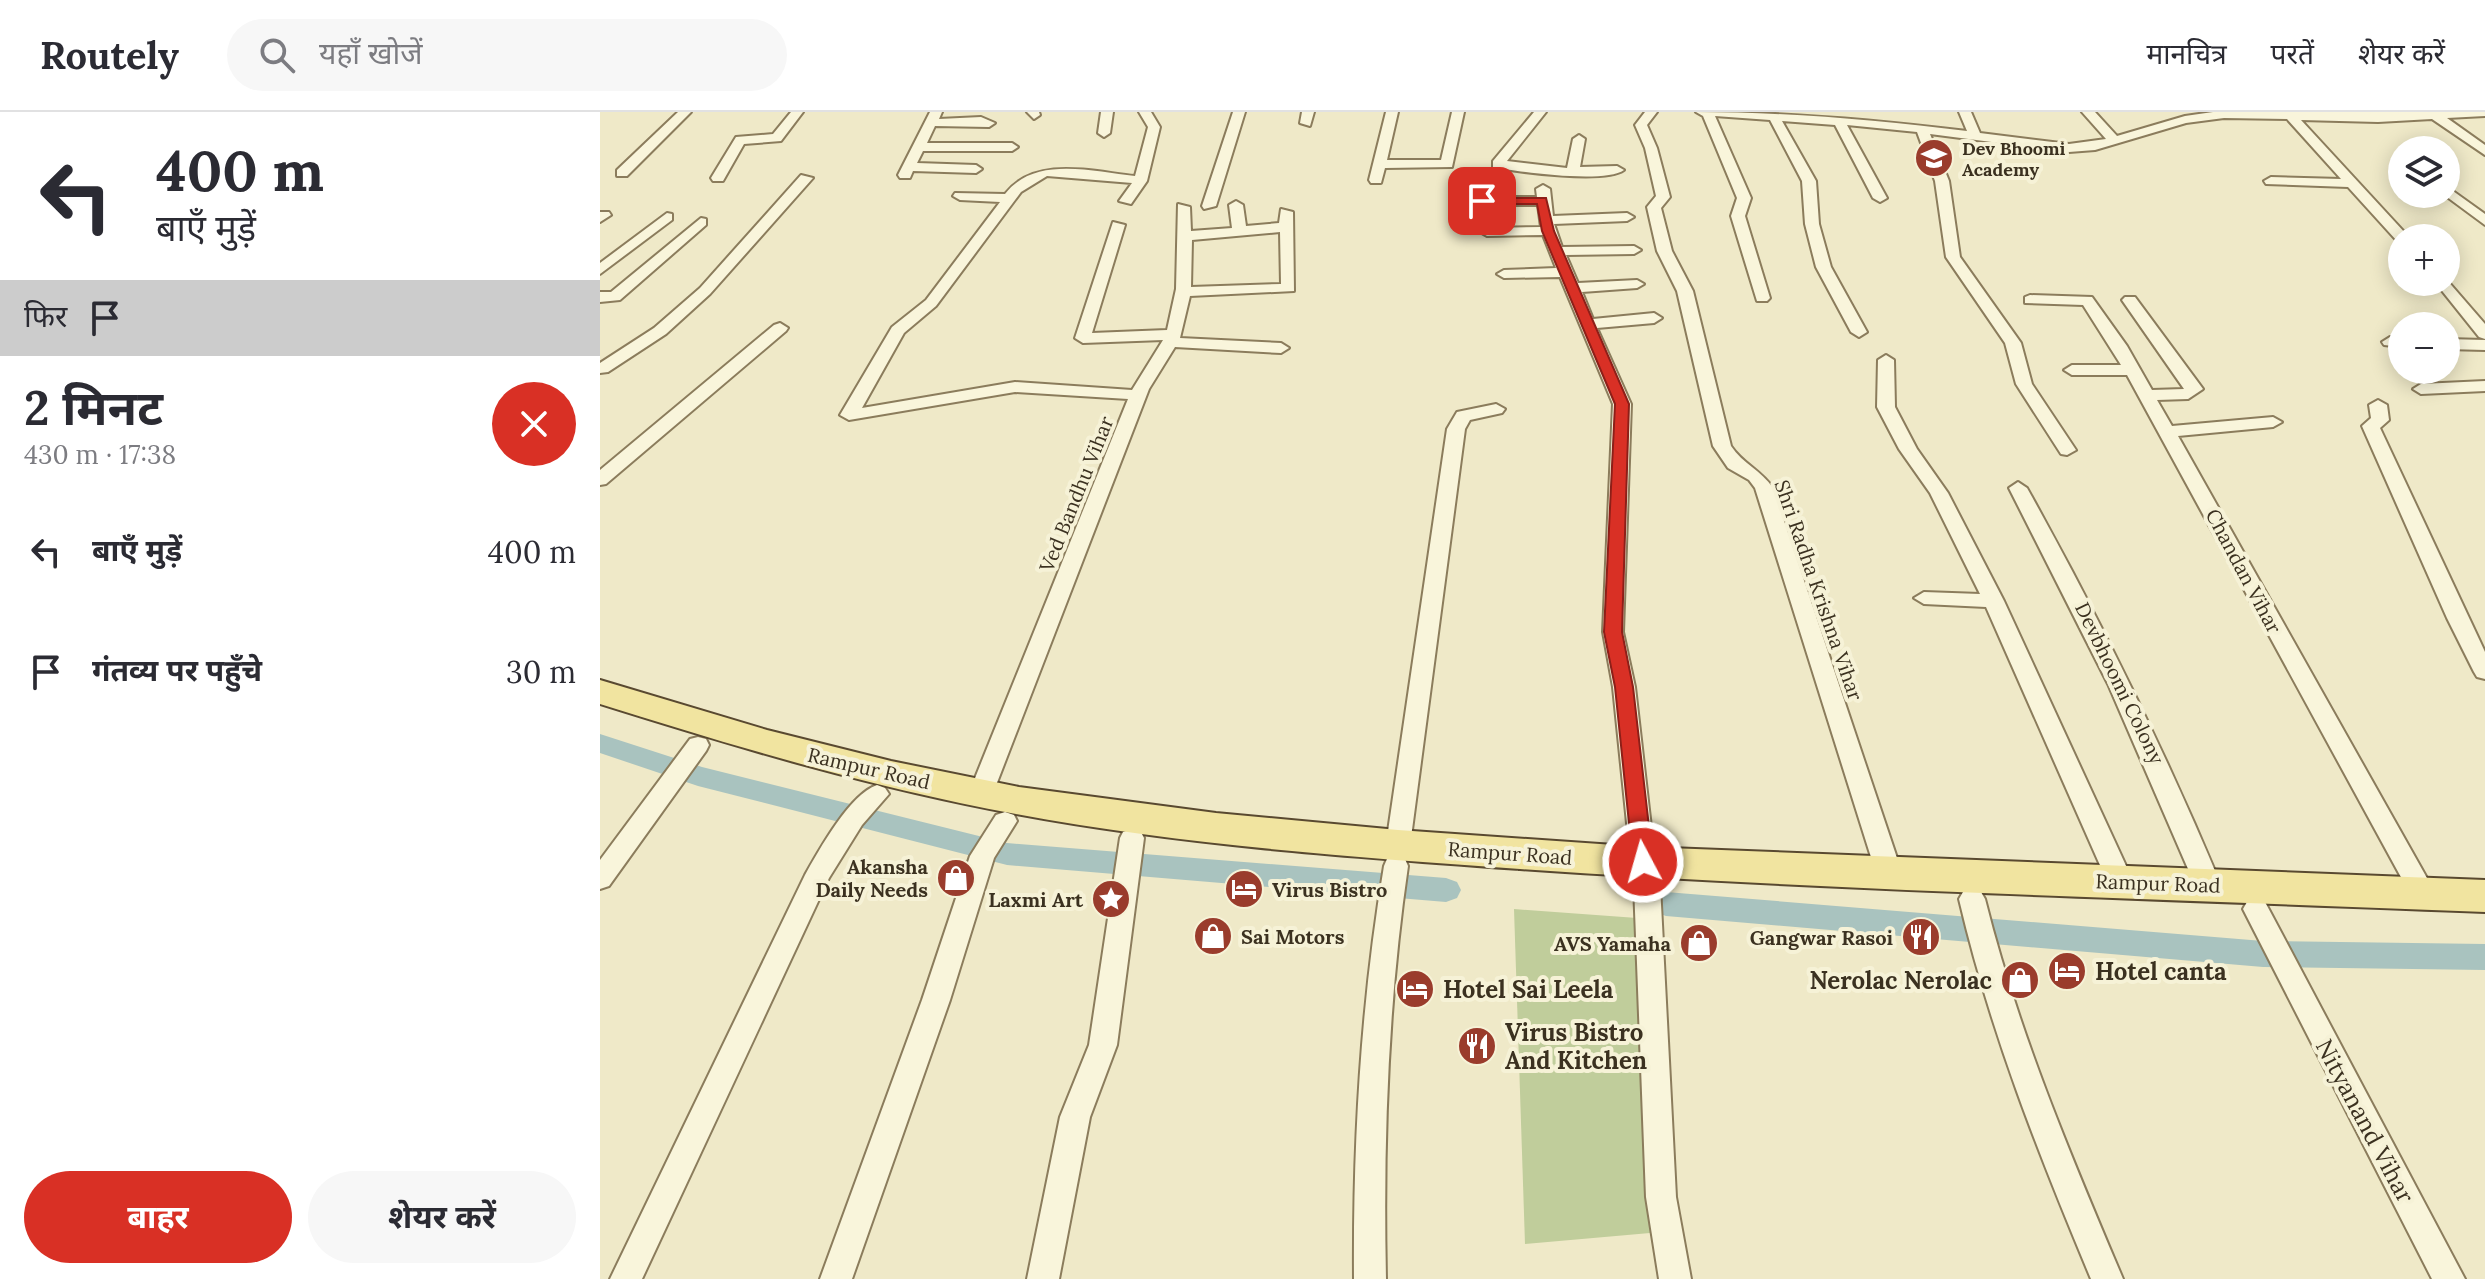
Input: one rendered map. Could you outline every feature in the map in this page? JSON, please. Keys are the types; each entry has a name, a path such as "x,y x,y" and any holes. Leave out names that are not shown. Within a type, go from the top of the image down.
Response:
{"main road":[{"name":"Rampur Road","path":"600,692 809,755 989,828 1143,820 1394,871"},
{"path":"600,716 686,763 864,807 1129,855 1292,858 1394,871 1645,873 1976,920 2256,909 2485,918"},
{"name":"Rampur Road","path":"1645,873 1889,873 2485,896"}],"street":[{"path":"622,173 685,112"},
{"path":"718,178 740,140 777,138 797,112"},
{"path":"1104,133 1107,112"},
{"path":"1126,201 1140,180 1154,127 1145,112"},
{"path":"1209,206 1239,112"},
{"path":"1376,180 1392,112"},
{"path":"1380,164 1447,164 1458,112"},
{"path":"1498,164 1540,112"},
{"name":"Shri Radha Krishna Vihar","path":"1651,112 1641,125 1651,148 1663,197 1654,207 1658,231 1675,278 1685,291 1722,446 1734,464 1756,476 1764,488 1889,873"},
{"path":"1762,298 1738,216 1744,198 1704,112 1922,129 2069,148 2095,146 2208,115 2435,115 2485,112"},
{"path":"1965,112 1975,136"},
{"path":"2088,112 2114,140"},
{"path":"2435,115 2485,151"},
{"path":"1774,116 1809,182 1812,223 1819,255 1832,287 1859,332"},
{"path":"2291,116 2389,224"},
{"path":"976,169 907,171 932,118 989,123"},
{"path":"1840,121 1843,132 1880,198"},
{"path":"1922,129 1942,181 1953,257 2013,343 2024,384 2067,450"},
{"path":"1573,173 1579,139"},
{"path":"918,147 1012,147"},
{"path":"1479,163 1573,173 1617,170"},
{"path":"1139,395 1015,387 849,415 898,330 931,303 1007,198 1043,172 1140,180"},
{"path":"601,370 660,331 705,291 806,178"},
{"path":"2271,181 2351,183"},
{"path":"960,196 1007,198"},
{"path":"1482,201 1627,217"},
{"path":"2460,201 2485,221"},
{"path":"1236,205 1240,231"},
{"name":"Ved Bandhu Vihar","path":"836,1279 936,1000 989,828 1139,395 1172,338 1182,309 1183,207"},
{"path":"1487,232 1544,210"},
{"path":"1544,210 1586,324 1622,404 1613,632 1624,687 1645,873 1661,1197 1675,1279"},
{"path":"600,270 667,217"},
{"path":"1183,292 1289,288 1287,220 1240,231 1184,236"},
{"path":"600,297 615,297 701,222"},
{"path":"1118,225 1083,338 1172,338 1281,348"},
{"path":"1557,251 1634,250"},
{"path":"1504,274 1637,284"},
{"path":"2454,296 2485,334"},
{"name":"Chandan Vihar","path":"2030,300 2087,300 2133,370 2252,590 2305,679 2423,894"},
{"path":"2130,300 2195,389 2188,394 2147,395"},
{"path":"1586,324 1654,318"},
{"path":"600,480 780,328"},
{"path":"2460,344 2485,345"},
{"path":"1886,360 1886,407 1908,449 1939,493 1994,601 2120,881"},
{"path":"2072,370 2133,370"},
{"path":"2421,389 2485,386"},
{"path":"2378,405 2380,420 2371,426 2457,618 2485,672"},
{"path":"1370,1279 1369,1205 1379,991 1456,429 1463,416 1496,409"},
{"path":"2167,432 2273,422"},
{"name":"Devbhoomi Colony","path":"2018,488 2113,666 2163,772 2208,885"},
{"path":"1924,598 1994,601"},
{"path":"600,879 686,763"},
{"path":"626,1279 818,875 864,807"},
{"path":"1043,1279 1075,1117 1103,1045 1129,855"},
{"name":"Nityanand Vihar","path":"2256,909 2449,1279"},
{"path":"1976,920 1995,993 2075,1205 2107,1279"}],"green space":[{"path":"1514,909 1637,918 1650,1233 1525,1244"}],"waterway":[{"path":"600,743 698,776 1007,854 1446,890"},
{"path":"1666,904 2263,954 2485,957"}],"place":[{"name":"Dev Bhoomi Academy","path":"1934,158"},
{"name":"Akansha Daily Needs","path":"956,878"},
{"name":"Virus Bistro","path":"1244,889"},
{"name":"Laxmi Art","path":"1111,899"},
{"name":"Sai Motors","path":"1213,936"},
{"name":"Gangwar Rasoi","path":"1921,937"},
{"name":"AVS Yamaha","path":"1699,943"},
{"name":"Hotel canta","path":"2067,971"},
{"name":"Nerolac Nerolac","path":"2020,980"},
{"name":"Hotel Sai Leela","path":"1415,989"},
{"name":"Virus Bistro And Kitchen","path":"1477,1046"}],"route":[{"path":"1482,201 1542,201 1548,231 1622,404 1613,632 1624,687 1643,862"}]}
